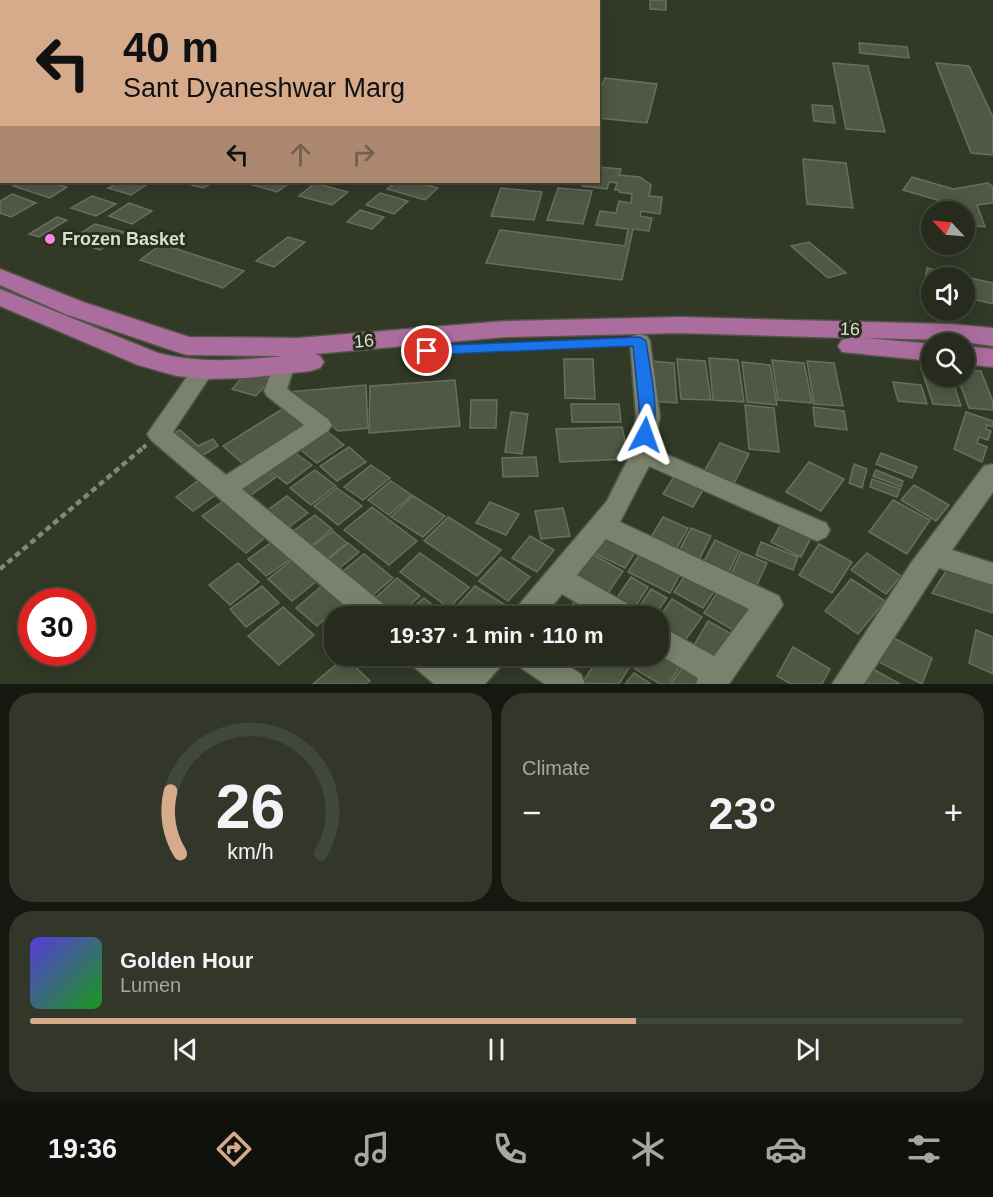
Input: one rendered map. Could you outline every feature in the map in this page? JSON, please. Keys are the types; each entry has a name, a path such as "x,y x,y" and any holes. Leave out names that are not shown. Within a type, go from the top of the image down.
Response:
{"main road":[{"name":"16","path":"0,276 189,361 298,347 505,329 680,325 950,332 993,337"},
{"path":"0,297 148,359 189,361 246,369 448,349 640,341 829,344 921,351"},
{"path":"975,356 993,358"}],"street":[{"path":"535,606 616,508 641,453 648,417 640,341"},
{"path":"189,361 159,434 365,606"},
{"path":"224,489 320,425 275,391 284,364"},
{"path":"641,453 817,530"},
{"path":"847,684 933,555 993,473"},
{"path":"602,525 769,605 715,679 669,646"},
{"path":"933,555 993,574"},
{"path":"559,578 606,606"},
{"path":"435,666 457,684"},
{"path":"465,684 482,666"},
{"path":"543,666 570,684"}],"path":[{"path":"0,569 159,434"}],"building":[{"path":"650,0 666,0 666,10 650,9"},
{"path":"859,43 907,47 909,58 860,53"},
{"path":"833,63 868,66 885,132 846,129"},
{"path":"936,63 969,66 993,117 993,155 971,153"},
{"path":"605,78 657,84 647,123 600,118 600,90"},
{"path":"812,105 832,106 835,123 814,121"},
{"path":"803,159 846,163 853,208 807,204"},
{"path":"600,167 621,169 619,175 640,177 651,185 649,196 662,197 660,214 641,211 640,216 652,218 649,231 633,229 622,280 486,263 500,230 625,246 628,229 596,225 600,211 616,213 619,201 631,203 632,194 615,190 617,183 609,182 607,189 582,186 583,183 600,183"},
{"path":"912,177 953,189 988,183 993,187 993,203 977,205 985,227 975,226 975,201 941,201 903,190"},
{"path":"20,183 51,183 67,187 50,198 13,186"},
{"path":"117,183 146,185 131,195 108,188"},
{"path":"185,183 212,183 203,188"},
{"path":"257,183 290,183 277,192 253,185"},
{"path":"315,183 348,192 332,205 299,196"},
{"path":"395,183 419,183 438,188 425,200 387,189"},
{"path":"501,188 542,192 534,220 491,216"},
{"path":"558,188 592,191 583,224 547,220"},
{"path":"380,193 408,201 394,214 366,205"},
{"path":"12,194 36,203 11,217 0,213 0,201"},
{"path":"92,196 116,204 96,216 71,208"},
{"path":"129,203 152,211 132,224 109,216"},
{"path":"360,210 384,217 372,229 347,222"},
{"path":"57,217 67,220 39,237 29,234"},
{"path":"95,224 124,232 100,250 70,240"},
{"path":"288,237 305,242 274,267 256,261"},
{"path":"809,242 846,273 828,278 791,246"},
{"path":"162,244 244,271 223,288 140,260"},
{"path":"975,279 993,283 993,304 975,300"},
{"path":"709,358 738,360 744,402 713,400"},
{"path":"564,359 593,359 595,399 565,398"},
{"path":"677,359 705,361 711,400 681,399"},
{"path":"772,360 804,363 812,403 778,400"},
{"path":"650,361 674,363 677,403 651,401"},
{"path":"807,361 834,363 843,406 814,404"},
{"path":"742,362 770,365 777,405 747,402"},
{"path":"975,371 981,371 993,402 993,410 969,408 961,387 975,387"},
{"path":"247,372 271,379 256,396 232,389"},
{"path":"455,380 460,426 369,433 370,386"},
{"path":"893,382 921,385 927,404 898,401"},
{"path":"366,385 368,428 338,431 288,392"},
{"path":"927,387 955,387 961,406 933,404"},
{"path":"471,400 497,400 496,428 470,428"},
{"path":"571,404 619,404 621,422 572,422"},
{"path":"289,405 314,425 248,468 223,446"},
{"path":"745,405 774,408 779,452 749,449"},
{"path":"813,407 844,411 847,430 815,426"},
{"path":"511,412 528,414 522,454 505,452"},
{"path":"966,412 993,421 993,427 987,425 986,429 991,431 988,440 979,437 977,443 987,447 982,462 954,449"},
{"path":"622,427 629,459 560,462 556,429"},
{"path":"323,428 344,445 317,463 296,446"},
{"path":"180,430 198,446 213,439 218,446 193,461 167,437"},
{"path":"720,443 749,454 731,489 701,477"},
{"path":"349,447 366,462 337,481 320,466"},
{"path":"288,448 312,465 287,484 263,466"},
{"path":"881,453 917,467 912,478 876,464"},
{"path":"536,457 538,476 503,477 502,458"},
{"path":"809,462 844,479 821,511 786,492"},
{"path":"854,464 867,469 862,488 849,483"},
{"path":"371,465 390,478 363,500 344,487"},
{"path":"262,468 275,478 248,497 235,487"},
{"path":"315,470 336,486 311,505 290,488"},
{"path":"876,470 903,481 901,487 873,476"},
{"path":"677,472 706,485 693,507 663,494"},
{"path":"203,477 221,491 193,511 176,497"},
{"path":"872,479 900,489 897,497 870,487"},
{"path":"391,481 412,495 389,515 368,500"},
{"path":"914,485 949,505 936,521 901,500"},
{"path":"337,488 362,506 338,525 314,506"},
{"path":"287,496 308,513 282,532 262,514"},
{"path":"413,496 445,516 423,537 391,517"},
{"path":"229,497 273,531 246,553 202,516"},
{"path":"893,500 930,520 907,554 869,532"},
{"path":"490,502 519,514 506,535 476,523"},
{"path":"372,507 417,541 389,565 344,530"},
{"path":"563,508 570,536 541,539 535,511"},
{"path":"315,515 332,529 306,550 288,535"},
{"path":"448,517 501,550 477,576 424,541"},
{"path":"663,517 688,528 673,555 647,544"},
{"path":"784,519 814,532 801,557 771,542"},
{"path":"691,528 711,536 697,564 677,555"},
{"path":"605,529 639,546 625,568 590,551"},
{"path":"333,531 347,543 319,565 305,552"},
{"path":"530,536 554,550 537,572 512,558"},
{"path":"276,539 295,556 266,576 248,559"},
{"path":"715,540 739,551 727,576 702,565"},
{"path":"761,542 798,557 793,570 756,555"},
{"path":"348,543 359,552 335,572 324,563"},
{"path":"819,544 852,562 832,593 799,575"},
{"path":"643,549 683,569 670,593 628,572"},
{"path":"741,552 767,563 754,591 729,579"},
{"path":"420,553 469,587 451,606 446,606 400,572"},
{"path":"867,553 901,576 886,594 851,570"},
{"path":"364,554 393,578 366,601 337,576"},
{"path":"592,554 623,571 604,599 572,581"},
{"path":"298,555 323,576 292,601 268,579"},
{"path":"501,557 530,577 508,601 479,581"},
{"path":"238,563 259,582 230,605 209,585"},
{"path":"690,568 719,584 703,608 674,592"},
{"path":"948,568 993,581 993,613 932,593"},
{"path":"631,577 648,587 636,606 621,606 614,602"},
{"path":"397,578 420,596 408,606 372,606 369,604"},
{"path":"851,579 885,601 858,634 825,611"},
{"path":"329,580 350,597 340,606 324,606 324,620 317,626 296,608"},
{"path":"722,585 756,604 738,633 704,613"},
{"path":"262,586 279,603 246,627 230,609"},
{"path":"475,586 507,606 457,606"},
{"path":"651,589 667,598 661,606 640,606"},
{"path":"424,598 434,606 415,606"},
{"path":"577,598 592,606 571,606"},
{"path":"672,599 702,617 683,643 669,635 669,606 667,606"},
{"path":"283,607 314,635 279,665 248,636"},
{"path":"708,621 739,638 721,670 690,652"},
{"path":"976,630 993,637 993,674 969,663"},
{"path":"888,635 932,658 922,684 877,661"},
{"path":"793,647 830,669 822,684 791,684 777,676"},
{"path":"669,651 684,660 669,684 660,684 635,669 637,666 669,666"},
{"path":"685,664 704,684 671,684"},
{"path":"334,666 354,666 370,681 366,684 313,684"},
{"path":"555,666 571,666 566,673"},
{"path":"593,666 629,668 619,684 582,683"},
{"path":"873,669 900,684 866,684"},
{"path":"634,673 651,684 625,684"}],"place":[{"name":"Frozen Basket","path":"50,239"}],"route":[{"path":"427,351 640,341 648,417 645,435"}]}
